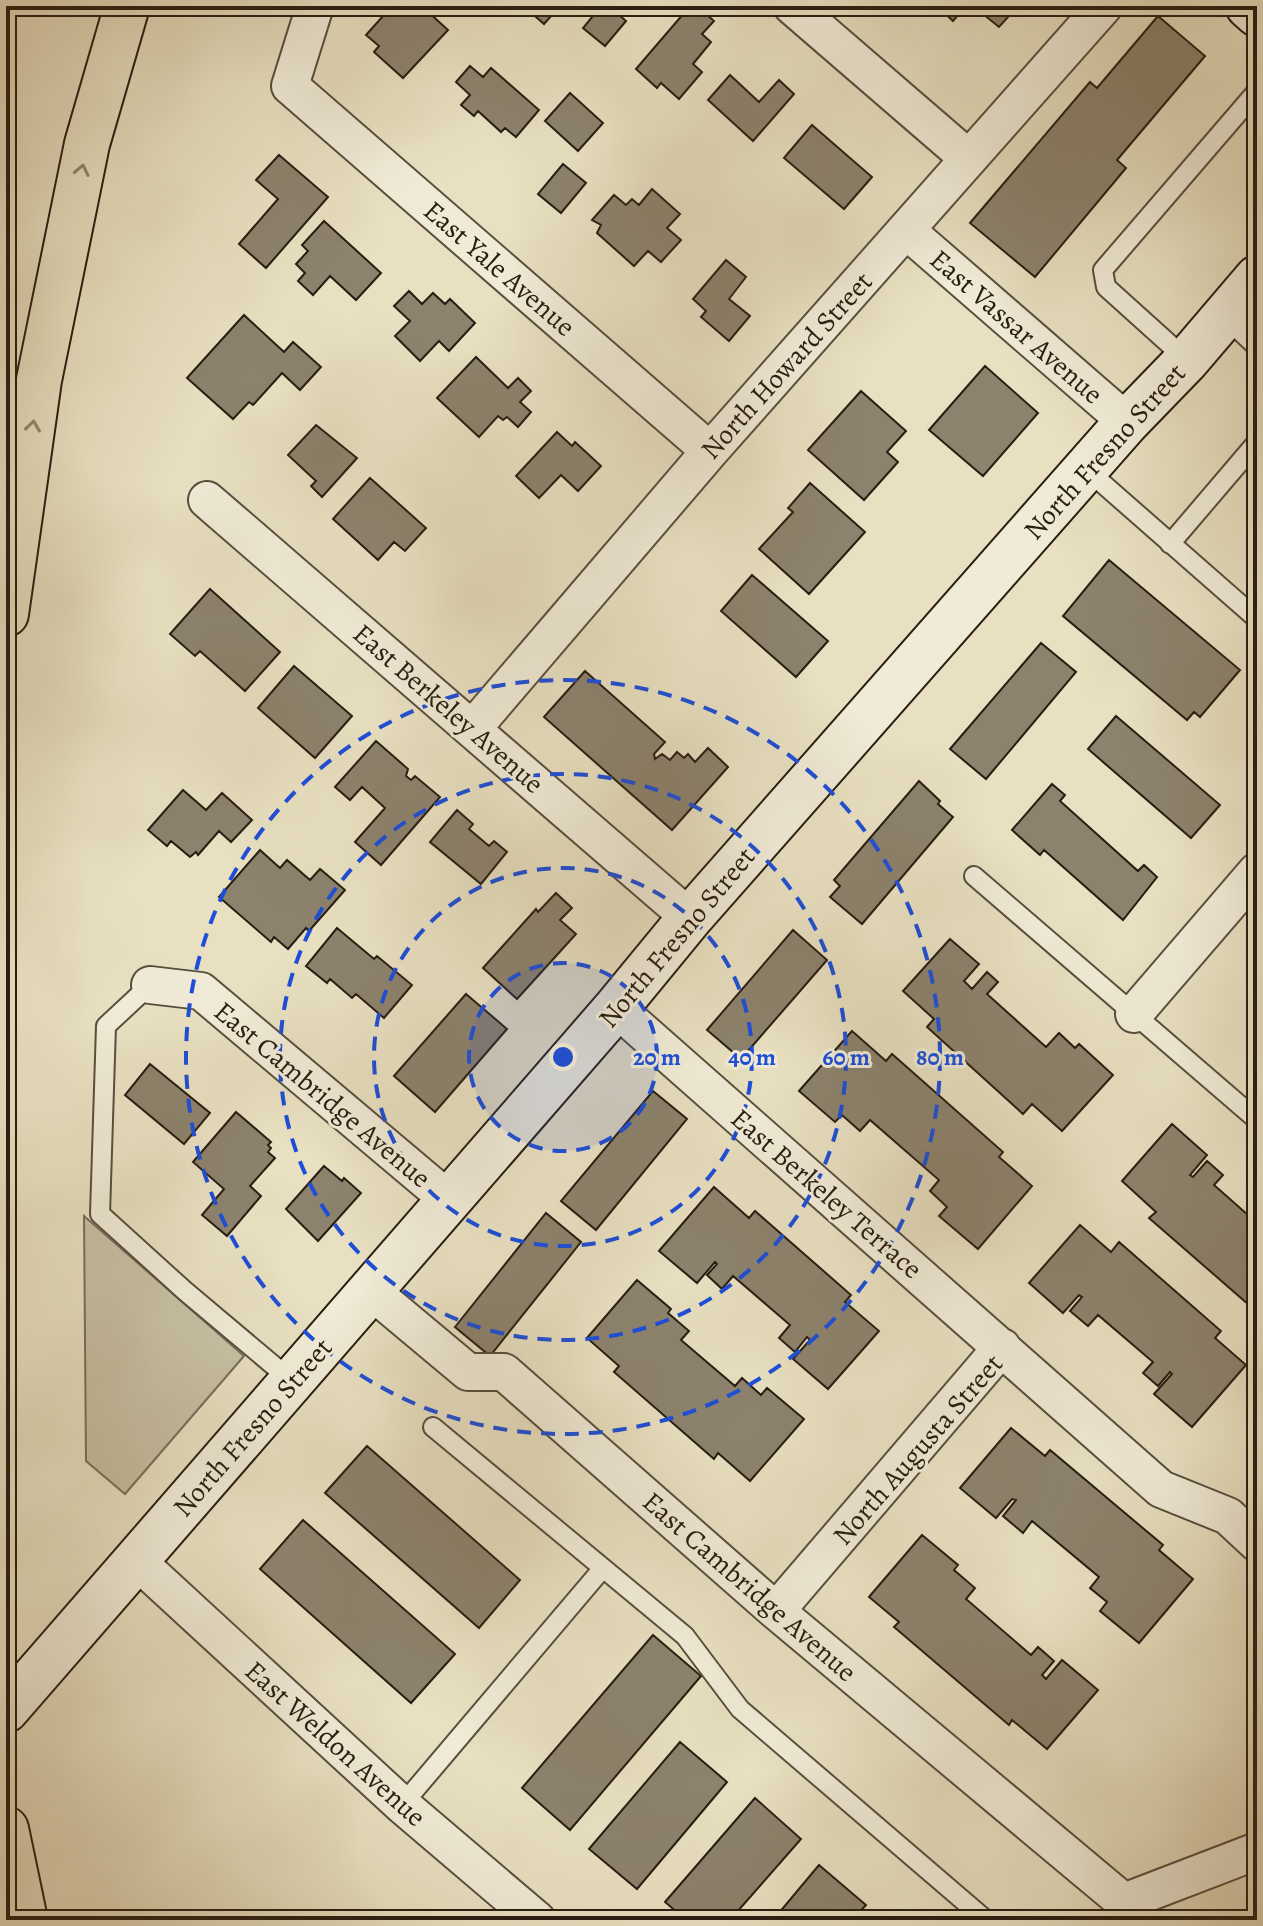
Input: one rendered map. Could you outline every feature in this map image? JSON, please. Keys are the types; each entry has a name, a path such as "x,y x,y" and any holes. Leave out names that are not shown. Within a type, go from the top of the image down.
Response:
{"highway":[{"path":"6,614 39,380 87,144 127,6"},
{"path":"7,1837 25,1920"}],"main road":[{"path":"1248,6 1257,14"},
{"name":"North Fresno Street","path":"6,1710 616,1008 690,918 1257,278"}],"street":[{"name":"East Yale Avenue","path":"315,6 290,86 710,451"},
{"path":"792,6 968,158"},
{"name":"North Howard Street","path":"473,728 710,451 1104,6"},
{"name":"East Vassar Avenue","path":"906,230 1127,422"},
{"name":"East Berkeley Avenue","path":"207,500 690,918"},
{"path":"1134,1014 1257,871"},
{"name":"East Cambridge Avenue","path":"150,985 201,991 449,1200"},
{"name":"East Berkeley Terrace","path":"616,1008 1002,1347"},
{"name":"East Cambridge Avenue","path":"370,1290 468,1372 504,1372 776,1611 1124,1902 1257,1851"},
{"name":"North Augusta Street","path":"776,1611 1002,1347 1161,1489 1228,1516 1257,1543"},
{"name":"East Weldon Avenue","path":"137,1561 402,1805 537,1920"}],"lane":[{"path":"1187,360 1106,287 1103,270 1257,91"},
{"path":"1224,316 1257,347"},
{"path":"1170,544 1257,442"},
{"path":"1086,469 1257,619"},
{"path":"974,876 1257,1120"},
{"path":"150,985 106,1026 100,1214 292,1381"},
{"path":"433,1427 685,1636 740,1709 986,1920"},
{"path":"402,1805 603,1568"}],"shaded area":[{"path":"84,1216 244,1356 125,1494 86,1461"}],"building":[{"path":"392,6 414,6 422,14 426,10 448,30 403,78 374,52 379,46 366,35"},
{"path":"530,6 560,6 544,24 527,9"},
{"path":"601,6 609,6 626,21 605,46 583,28"},
{"path":"690,6 697,6 714,21 702,34 711,42 693,64 702,72 679,99 661,83 657,88 636,69"},
{"path":"937,6 966,6 953,21"},
{"path":"973,6 1018,6 999,27"},
{"path":"1158,16 1205,56 1117,160 1126,168 1035,277 970,223 1090,82 1097,88"},
{"path":"470,66 483,77 491,68 539,110 516,137 505,128 501,132 478,111 474,116 461,105 470,95 456,82"},
{"path":"730,75 759,102 779,80 794,94 753,141 708,100"},
{"path":"570,93 603,123 578,151 545,121"},
{"path":"812,125 872,177 844,209 784,158"},
{"path":"279,155 328,197 266,268 239,244 278,199 256,180"},
{"path":"563,164 586,183 561,213 538,194"},
{"path":"652,189 680,214 667,228 681,240 661,262 648,251 634,266 597,233 601,225 592,220 614,195 626,205 632,199 639,205"},
{"path":"324,221 381,273 356,300 330,276 313,295 298,281 305,273 296,264 308,251 302,245"},
{"path":"726,260 746,277 729,299 750,316 729,341 701,317 706,311 693,299"},
{"path":"409,291 422,304 433,293 445,304 450,299 475,323 449,351 439,341 420,361 395,336 410,321 394,306"},
{"path":"244,315 284,352 293,342 321,367 300,390 282,373 253,405 249,402 233,419 187,378"},
{"path":"476,357 508,388 518,378 531,391 520,402 531,412 518,427 507,417 503,420 498,416 479,437 437,398"},
{"path":"985,366 1038,413 983,476 929,430"},
{"path":"861,391 906,431 887,452 898,462 864,500 808,450"},
{"path":"316,425 357,458 322,497 311,486 316,481 288,455"},
{"path":"557,432 572,446 575,442 601,466 578,491 561,475 539,498 516,476"},
{"path":"370,478 426,528 405,551 394,542 378,560 333,519"},
{"path":"810,483 865,532 809,594 759,549 793,512 788,508"},
{"path":"1109,560 1240,670 1200,717 1194,712 1187,720 1063,616"},
{"path":"752,575 828,641 796,677 721,611"},
{"path":"210,589 280,652 245,691 200,651 195,656 170,634"},
{"path":"1041,643 1076,672 986,779 950,749"},
{"path":"294,666 352,716 315,758 258,708"},
{"path":"585,671 665,742 654,754 655,759 662,754 670,760 677,752 684,758 688,754 695,762 708,748 728,767 672,830 544,717"},
{"path":"1116,716 1220,805 1191,838 1088,749"},
{"path":"376,741 408,769 406,776 411,780 415,776 440,797 381,865 355,842 385,808 362,787 350,800 335,787"},
{"path":"919,781 953,817 862,924 830,897 840,886 834,880"},
{"path":"1052,784 1065,795 1060,801 1138,871 1144,865 1157,877 1123,920 1044,850 1040,855 1012,830"},
{"path":"183,790 206,810 222,793 252,820 231,842 219,831 198,855 196,852 190,857 171,841 167,846 148,830"},
{"path":"457,810 473,824 469,829 489,846 494,841 507,852 481,884 430,842"},
{"path":"260,850 280,868 287,860 310,880 320,869 345,890 309,931 306,928 288,949 274,937 271,942 219,897"},
{"path":"556,893 572,908 560,920 576,934 517,999 483,968 536,909 538,912"},
{"path":"337,928 412,985 384,1018 356,994 352,998 330,979 327,983 306,966"},
{"path":"793,930 827,960 741,1059 707,1030"},
{"path":"950,939 979,964 964,981 972,989 987,972 998,982 987,994 1046,1047 1059,1033 1075,1048 1079,1044 1113,1075 1062,1131 1032,1104 1023,1114 927,1027 934,1019 903,991"},
{"path":"466,994 507,1029 435,1112 394,1076"},
{"path":"852,1031 886,1061 892,1054 1003,1152 999,1157 1032,1186 978,1249 939,1216 947,1207 930,1191 939,1180 870,1120 860,1131 842,1115 835,1122 799,1091"},
{"path":"150,1064 210,1113 184,1144 125,1095"},
{"path":"653,1091 687,1119 596,1230 561,1201"},
{"path":"236,1112 271,1142 268,1152 275,1158 250,1186 261,1196 227,1236 202,1215 224,1189 193,1162"},
{"path":"1172,1124 1207,1155 1190,1175 1193,1177 1207,1161 1223,1175 1214,1185 1257,1223 1257,1298 1249,1305 1149,1218 1156,1212 1122,1181"},
{"path":"324,1166 361,1193 318,1241 286,1209"},
{"path":"714,1187 749,1218 755,1211 851,1295 845,1302 879,1331 828,1389 793,1359 810,1340 807,1337 795,1352 779,1338 790,1325 733,1276 722,1289 707,1275 717,1264 715,1262 697,1283 659,1251"},
{"path":"546,1213 581,1242 490,1356 455,1327"},
{"path":"1080,1225 1111,1252 1119,1242 1221,1331 1215,1338 1246,1365 1192,1427 1154,1394 1172,1374 1170,1372 1158,1386 1143,1373 1153,1362 1098,1315 1088,1326 1070,1311 1082,1297 1079,1295 1063,1313 1029,1283"},
{"path":"637,1280 671,1309 668,1313 689,1331 681,1340 735,1386 742,1378 761,1395 767,1388 804,1419 750,1481 718,1453 714,1459 614,1372 619,1366 587,1338"},
{"path":"1011,1428 1045,1456 1050,1450 1163,1545 1159,1550 1193,1579 1139,1643 1100,1611 1107,1602 1090,1588 1099,1577 1032,1521 1023,1533 1003,1516 1016,1500 1012,1499 996,1518 960,1488"},
{"path":"367,1446 520,1580 479,1628 325,1493"},
{"path":"303,1520 455,1654 411,1703 260,1569"},
{"path":"922,1535 958,1565 954,1570 975,1588 966,1599 1031,1655 1038,1647 1054,1661 1042,1675 1046,1679 1062,1660 1098,1690 1047,1749 1012,1720 1009,1725 894,1627 899,1622 869,1597"},
{"path":"653,1635 701,1676 570,1830 522,1788"},
{"path":"680,1742 727,1782 637,1889 589,1849"},
{"path":"755,1798 801,1839 730,1920 686,1920 665,1902"},
{"path":"819,1865 866,1905 852,1920 773,1920"}]}
